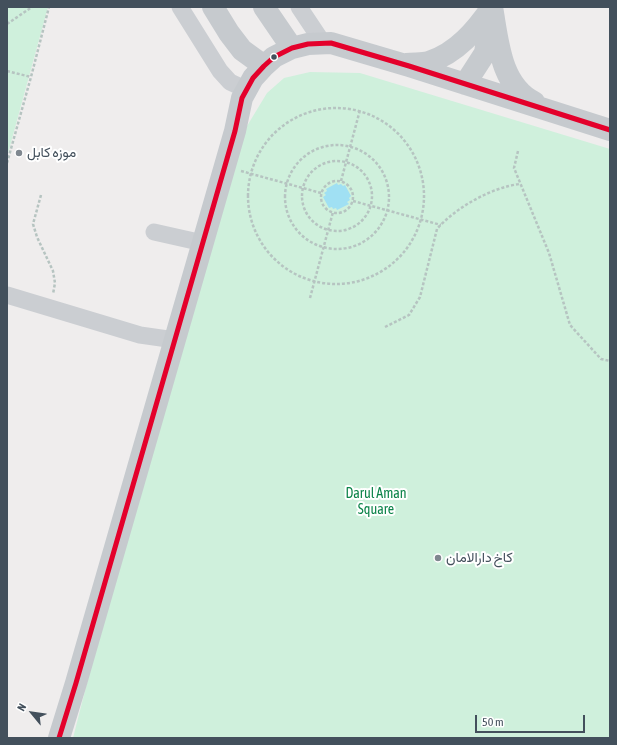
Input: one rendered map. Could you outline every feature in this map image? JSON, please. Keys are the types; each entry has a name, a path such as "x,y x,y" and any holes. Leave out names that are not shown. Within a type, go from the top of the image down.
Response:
{"main road":[{"path":"213,7 229,33 242,50 264,66"},
{"path":"264,7 292,48"},
{"path":"405,64 428,62 447,54 473,33 492,7"},
{"path":"466,84 485,53 492,7"},
{"path":"492,7 501,59 513,84 527,98 557,113"},
{"path":"59,738 203,243 235,131 242,98 253,78 274,57 292,48 308,44 331,43 405,64 610,130"}],"street":[{"path":"180,7 220,71 230,82 247,90"},
{"path":"299,7 324,43"},
{"path":"154,232 203,243"},
{"path":"7,295 140,335 175,340"}],"path":[{"path":"7,24 32,7"},
{"path":"7,160 49,7"},
{"path":"7,71 31,77"},
{"path":"330,108 360,110 387,123 408,144 421,171 424,202 418,231 401,256 377,274 348,284 318,283 293,273 272,257 257,235 249,209 249,182 258,156 275,132 300,115 330,108"},
{"path":"341,181 360,110"},
{"path":"342,145 359,149 373,159 384,174 389,190 387,210 381,225 370,238 354,246 337,249 321,246 307,239 296,228 288,214 285,198 287,184 295,166 308,154 324,147 342,145"},
{"path":"518,151 514,168 549,253 570,324 601,359 610,361"},
{"path":"329,162 346,162 362,170 369,180 372,191 371,206 368,214 360,223 350,229 339,231 329,230 317,225 309,217 304,207 302,196 303,188 310,174 318,166 329,162"},
{"path":"241,171 321,193"},
{"path":"332,181 341,181 351,188 353,193 353,201 349,208 345,211 340,213 329,211 322,203 321,193 327,184 332,181"},
{"path":"385,327 409,315 420,297 437,229 457,211 489,192 511,185 520,184"},
{"path":"41,195 33,224 37,237 53,271 55,283 51,308"},
{"path":"353,201 441,225"},
{"path":"310,298 325,247 333,212"}],"green space":[{"path":"7,7 48,7 7,157"},
{"name":"Darul Aman Square","path":"310,72 360,73 610,149 610,738 73,738 137,486 247,126 267,93 284,78"}],"water":[{"path":"337,183 338,185 345,185 351,196 349,198 350,200 347,202 349,204 337,210 336,208 333,209 332,207 329,208 323,197 326,195 324,193 327,191 326,189"}],"transit line":[{"path":"59,738 235,131 242,98 253,78 274,57 292,48 308,44 331,43 409,66 610,130"}],"place":[{"name":"موزه کابل","path":"19,153"},
{"name":"کاخ دارالامان","path":"438,558"}]}
